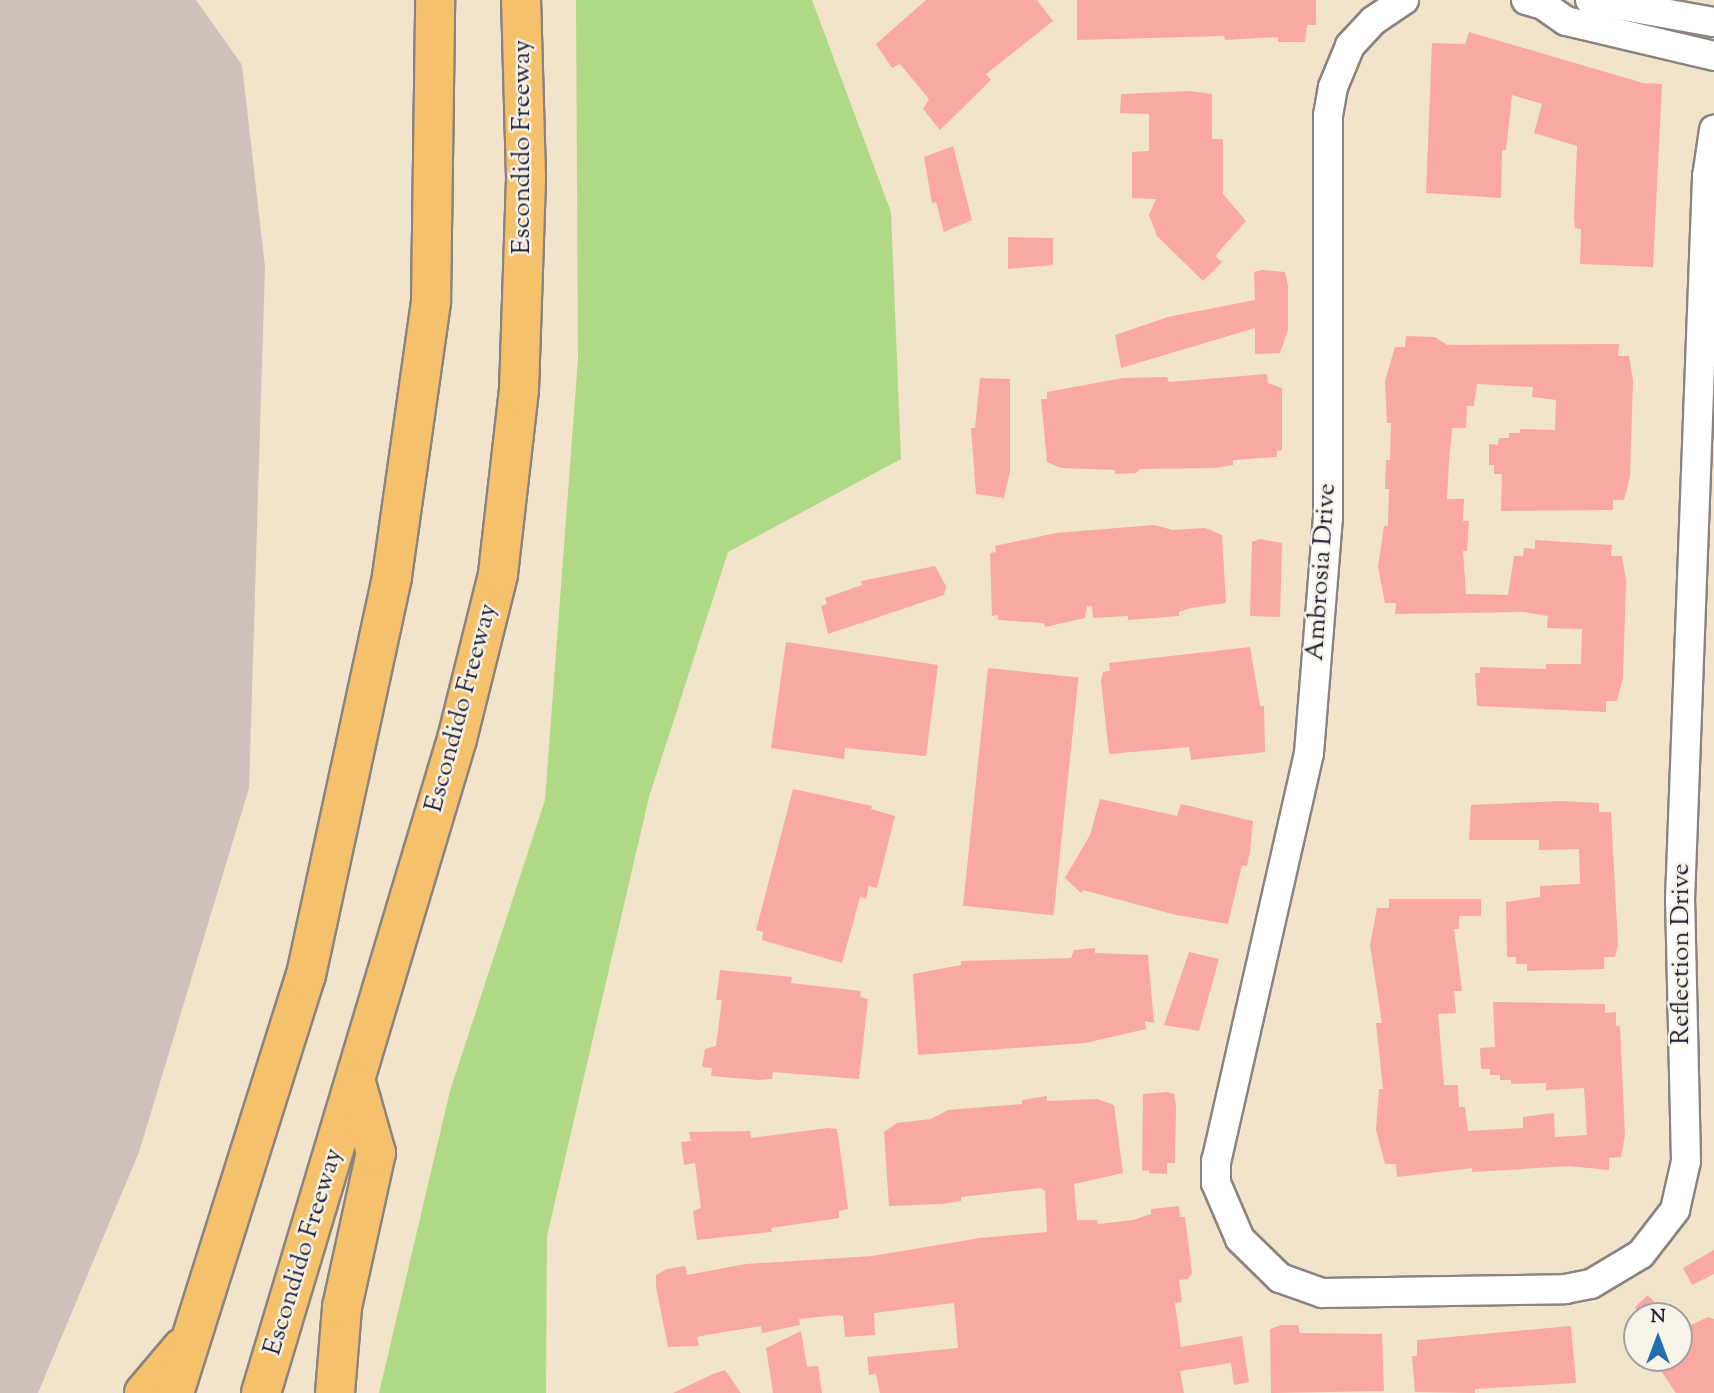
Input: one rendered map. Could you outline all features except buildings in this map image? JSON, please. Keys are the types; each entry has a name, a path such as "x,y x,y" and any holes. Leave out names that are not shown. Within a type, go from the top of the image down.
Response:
{"highway":[{"path":"174,1393 306,975 392,576 431,302 435,0"},
{"name":"Escondido Freeway","path":"261,1393 457,739 498,575 519,390 526,177 522,0"},
{"path":"335,1393 342,1307 376,1153 356,1083"},
{"path":"144,1393 190,1339"}],"street":[{"name":"Ambrosia Drive","path":"1216,1161 1310,753 1328,517 1331,97 1350,46 1373,21 1404,0"},
{"path":"1590,0 1714,22"},
{"path":"1542,2 1566,21 1714,56"},
{"name":"Reflection Drive","path":"1216,1161 1216,1183 1240,1239 1280,1278 1322,1293 1565,1289 1591,1284 1641,1254 1675,1210 1686,1161 1680,900 1707,177 1714,130"}],"shaded area":[{"path":"0,0 196,0 242,65 265,267 249,788 139,1152 38,1393 0,1393"}],"green space":[{"path":"576,0 812,0 891,212 901,459 728,552 649,797 547,1236 546,1393 379,1393 450,1091 545,800 578,359"}]}
